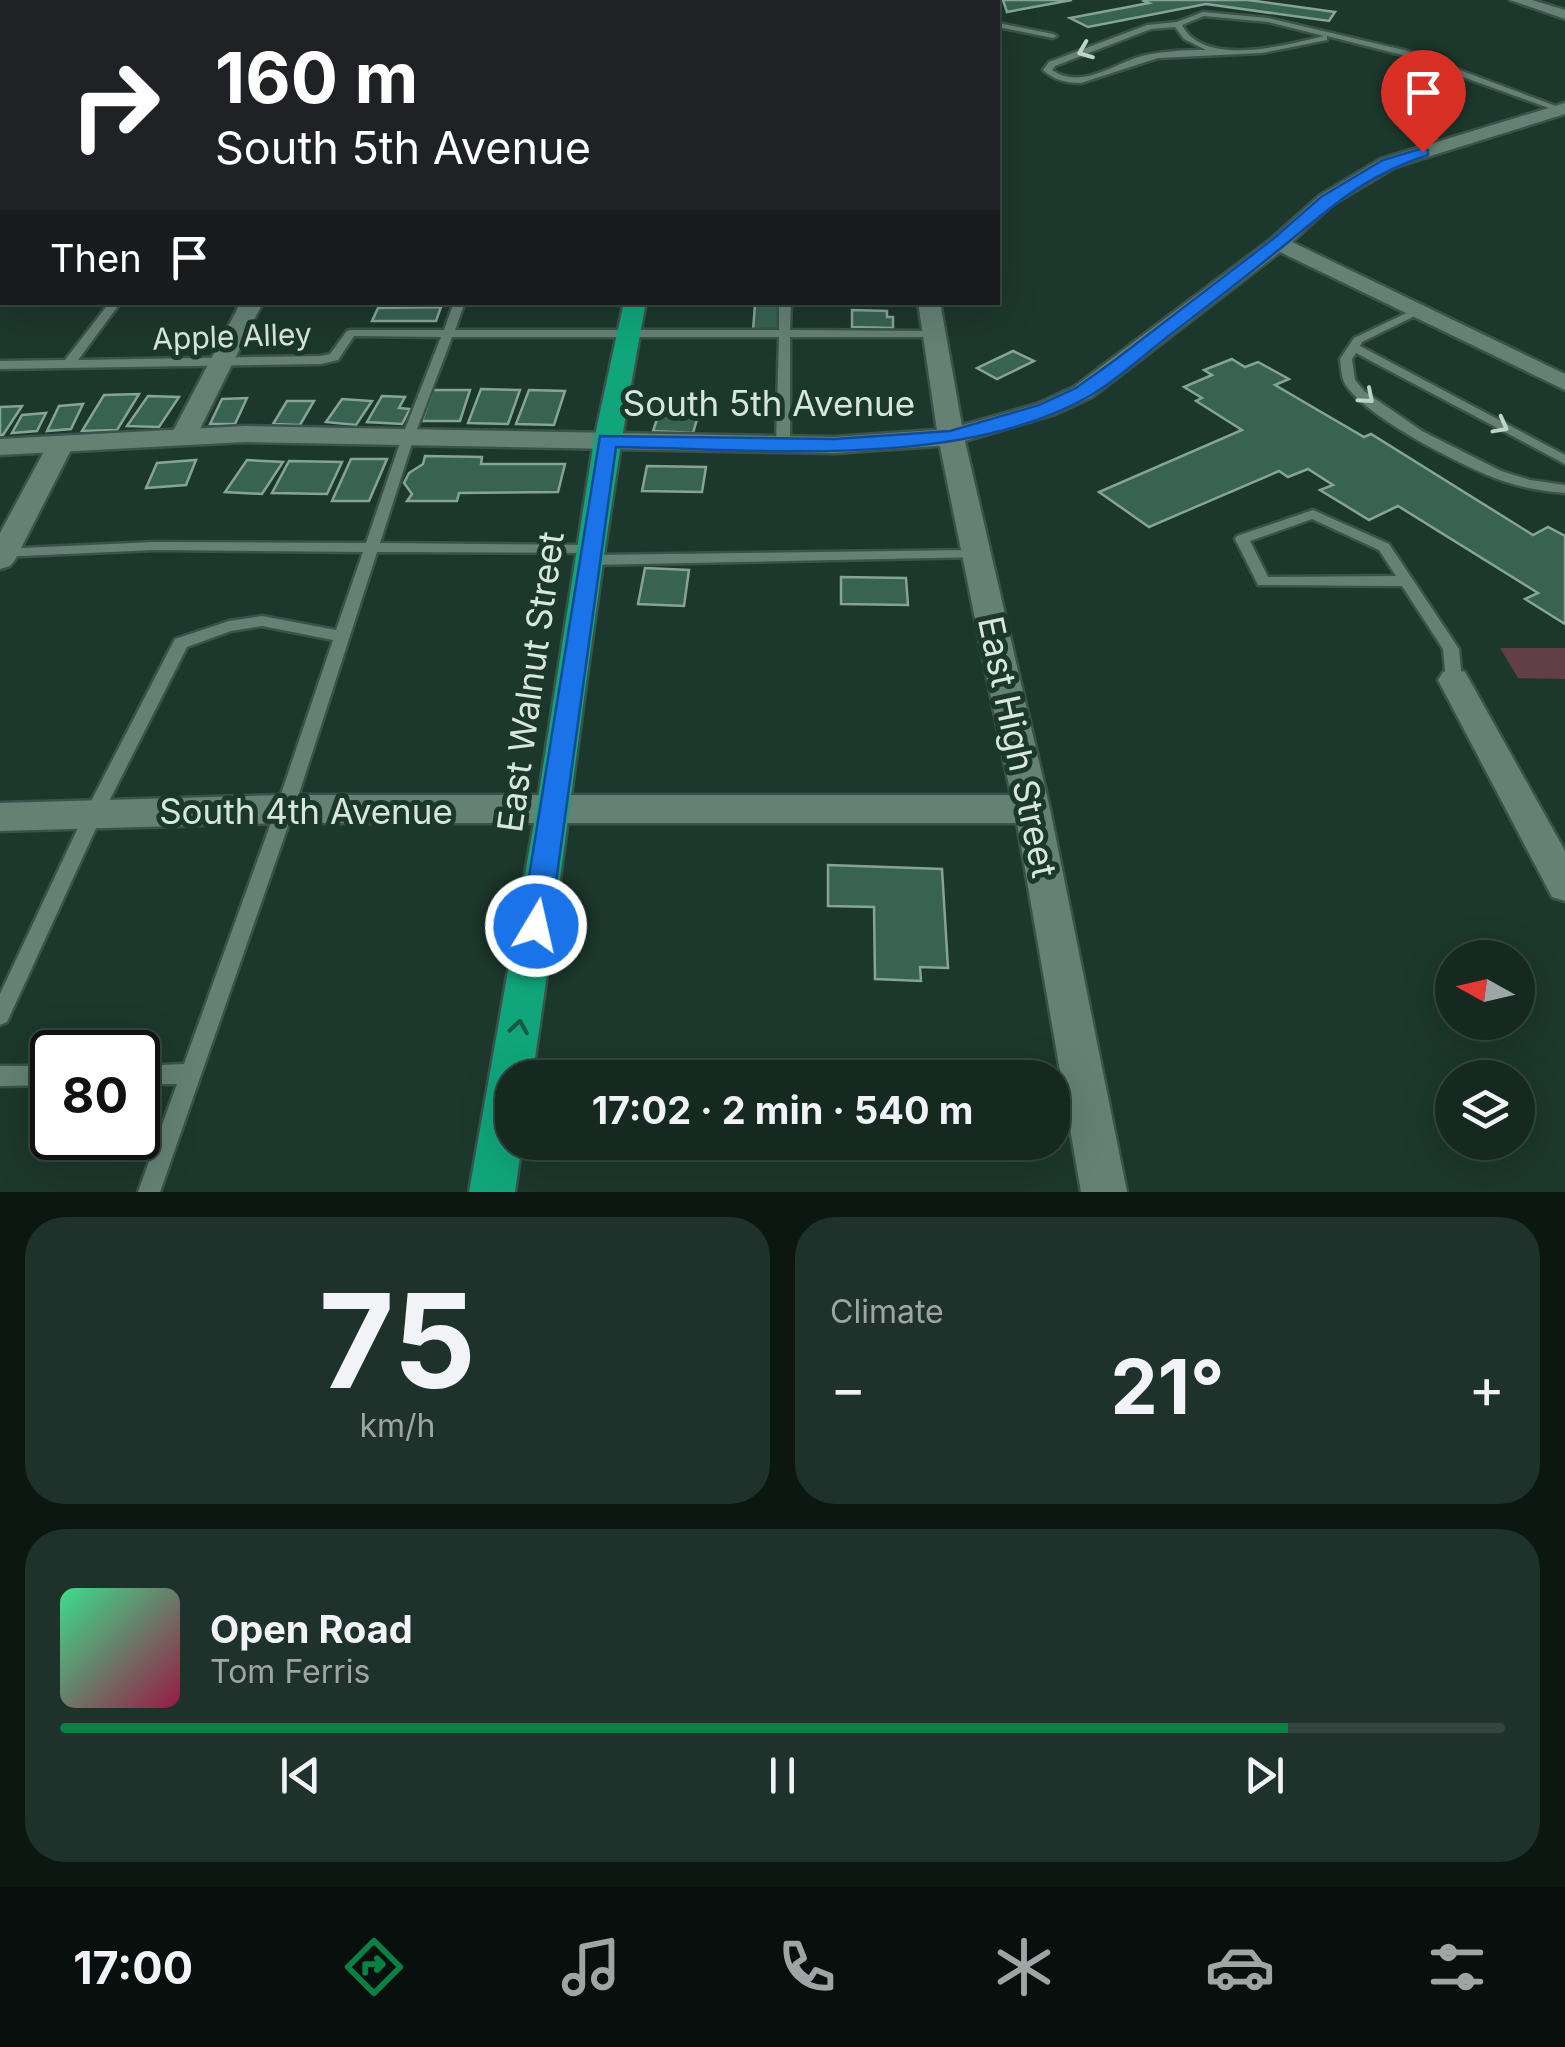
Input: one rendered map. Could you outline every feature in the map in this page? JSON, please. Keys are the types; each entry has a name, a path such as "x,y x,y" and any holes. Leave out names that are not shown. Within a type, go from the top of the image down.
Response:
{"highway":[{"name":"East Walnut Street","path":"492,1192 554,812 607,440 634,305"}],"street":[{"path":"1517,0 1565,14"},
{"name":"South 5th Avenue","path":"0,447 184,435 784,444 951,437 1046,409 1083,392 1278,243 1326,200 1388,163 1563,109"},
{"path":"1278,243 1565,382"},
{"path":"184,435 250,305"},
{"name":"East High Street","path":"931,318 951,437 1032,809 1104,1192"},
{"path":"2,555 61,444"},
{"path":"1454,680 1565,886"},
{"name":"South 4th Avenue","path":"0,817 285,810 1032,809"}],"lane":[{"path":"1329,37 1278,49 1214,50 1144,58 1078,80 1063,79 1047,70 1123,36 1178,24 1202,14 1230,14 1406,52 1563,109"},
{"path":"1178,24 1180,32 1190,40 1214,50"},
{"path":"1000,25 1053,36"},
{"path":"68,365 114,305"},
{"path":"149,1192 285,810 408,437 459,305"},
{"path":"784,444 785,305"},
{"path":"1416,312 1358,340 1346,358 1349,380 1370,402 1497,474 1536,486 1565,489"},
{"name":"Apple Alley","path":"0,366 219,364 334,358 352,333 784,335 931,318"},
{"path":"1353,347 1565,460"},
{"path":"1406,581 1263,582 1242,539 1313,514 1384,547 1451,649 1454,680"},
{"path":"2,555 156,546 591,555 976,554"},
{"path":"0,1016 93,815 180,642 229,626 262,621 340,636"},
{"path":"160,1075 191,1074"},
{"path":"0,1076 30,1076"}],"shaded area":[{"path":"1500,648 1565,648 1565,679 1518,678"}],"building":[{"path":"1003,0 1072,0 1007,12"},
{"path":"1142,0 1248,0 1335,12 1329,21 1206,4 1088,27 1070,18 1149,3"},
{"path":"755,305 781,305 781,331 753,331"},
{"path":"441,307 436,321 372,321 378,308"},
{"path":"852,310 887,311 887,317 893,317 893,328 852,327"},
{"path":"1013,351 1034,361 997,379 977,368"},
{"path":"1232,359 1245,367 1258,362 1289,379 1275,385 1364,437 1371,434 1533,535 1548,527 1565,536 1565,624 1525,599 1538,593 1398,506 1369,520 1320,490 1333,485 1308,469 1288,477 1279,471 1149,527 1099,492 1242,430 1196,401 1202,398 1184,387 1212,375 1204,370"},
{"path":"481,389 520,390 508,424 468,423"},
{"path":"433,390 470,390 460,421 422,421"},
{"path":"529,390 565,391 554,425 516,424"},
{"path":"139,394 117,430 82,431 104,395"},
{"path":"148,396 179,397 159,427 127,426"},
{"path":"382,396 405,397 399,408 410,409 402,424 367,422"},
{"path":"247,398 235,424 210,424 222,399"},
{"path":"342,399 372,401 356,425 326,422"},
{"path":"287,401 314,401 300,425 273,424"},
{"path":"83,404 71,429 47,431 59,406"},
{"path":"22,406 3,435 0,435 0,407"},
{"path":"661,407 700,409 693,433 653,431"},
{"path":"46,413 37,431 12,433 22,415"},
{"path":"425,456 482,457 481,464 565,464 558,492 459,493 457,501 407,501 412,494 404,483 409,473 423,464"},
{"path":"351,459 387,459 369,501 332,501"},
{"path":"196,460 186,485 146,488 157,463"},
{"path":"247,460 283,462 262,494 225,492"},
{"path":"289,461 342,462 327,494 272,493"},
{"path":"647,466 706,467 702,492 642,491"},
{"path":"645,568 689,570 684,606 638,604"},
{"path":"841,577 906,578 908,605 841,604"},
{"path":"828,865 942,869 948,968 920,967 921,981 875,979 874,907 828,906"}],"route":[{"path":"536,926 607,440 834,444 951,437 1046,409 1083,392 1121,364 1278,243 1326,200 1388,163 1423,152"}]}
